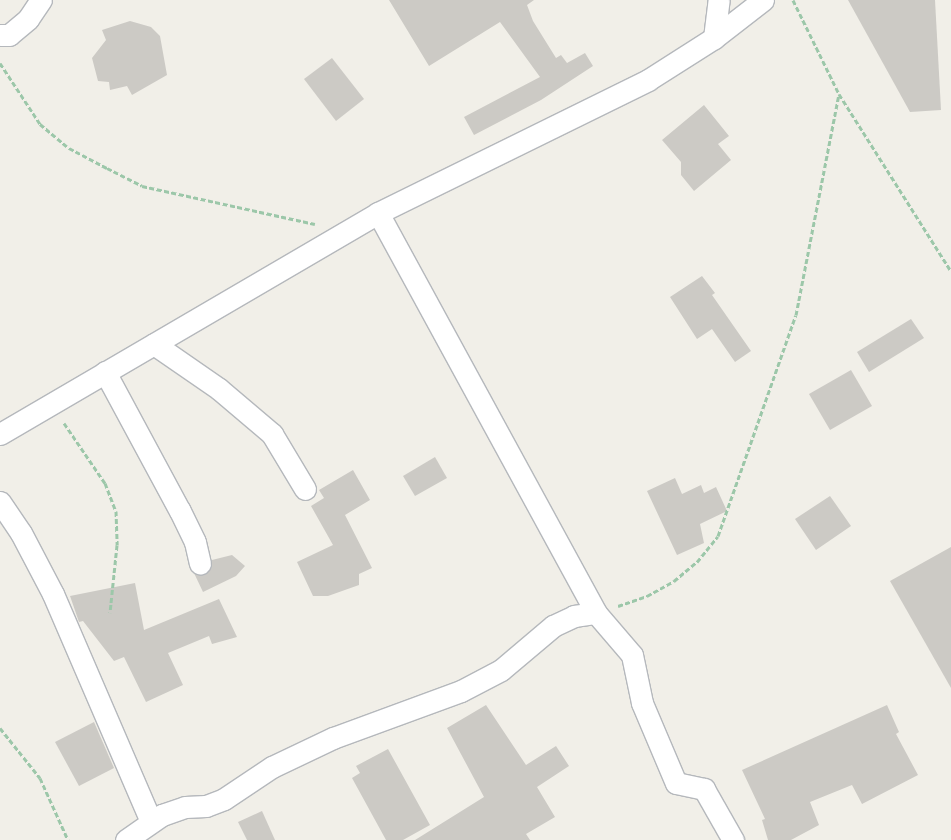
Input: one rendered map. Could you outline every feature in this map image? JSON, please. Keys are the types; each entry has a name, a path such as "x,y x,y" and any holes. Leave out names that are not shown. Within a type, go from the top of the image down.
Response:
{"street":[{"path":"0,35 9,35 28,19 40,0"},
{"path":"714,38 720,0"},
{"path":"0,434 378,213 648,80 714,38 763,0"},
{"path":"378,213 596,613 632,655 645,711 676,783 704,789 733,840"},
{"path":"154,344 219,389 272,434 305,488"},
{"path":"105,372 180,511 194,542 200,563"},
{"path":"0,502 21,533 53,594 151,822"},
{"path":"126,840 151,822 185,807 206,806 224,799 265,771 333,738 461,690 501,670 553,626 574,616 596,613"}],"path":[{"path":"793,0 839,94 949,262 951,271"},
{"path":"0,64 40,124 69,148 142,186 350,230"},
{"path":"596,613 646,596 674,581 697,562 718,536 796,315 839,94"},
{"path":"50,404 100,476 116,511 118,545 110,613"},
{"path":"0,728 40,778 68,840"}],"building":[{"path":"389,0 534,0 527,5 533,21 556,58 561,55 567,63 585,53 593,66 541,100 474,135 464,117 540,77 500,22 429,66"},
{"path":"848,0 935,0 941,110 910,112"},
{"path":"130,21 151,27 160,36 167,75 132,95 127,86 110,90 109,82 98,81 92,58 106,40 102,30"},
{"path":"332,58 364,99 336,121 304,79"},
{"path":"704,105 729,136 718,144 731,160 694,191 681,175 681,162 662,140"},
{"path":"702,276 715,293 712,295 751,351 735,362 712,329 697,339 670,297"},
{"path":"911,319 924,338 869,372 857,352"},
{"path":"851,370 872,406 830,430 809,394"},
{"path":"435,457 447,478 415,496 403,476"},
{"path":"353,470 370,500 345,515 372,568 359,574 359,585 328,596 313,596 297,562 333,545 311,506 324,498 319,490"},
{"path":"675,478 682,494 701,485 704,493 716,487 727,511 700,524 704,543 677,555 647,491"},
{"path":"830,496 851,526 816,550 795,519"},
{"path":"951,547 951,688 890,581"},
{"path":"232,555 245,566 236,576 203,592 194,573 203,575 212,567 212,560"},
{"path":"135,583 144,630 219,599 237,637 212,644 209,636 168,653 183,685 146,702 124,657 114,661 83,621 79,622 70,596"},
{"path":"486,705 526,765 556,746 569,766 537,787 555,817 526,834 530,840 415,840 484,797 447,728"},
{"path":"887,705 899,732 896,734 918,775 862,804 852,785 810,802 819,825 791,840 768,840 762,820 765,819 742,770"},
{"path":"94,722 114,768 79,786 55,742"},
{"path":"388,749 430,825 403,840 386,840 352,778 360,773 356,766"},
{"path":"262,811 275,840 247,840 238,822"}]}
